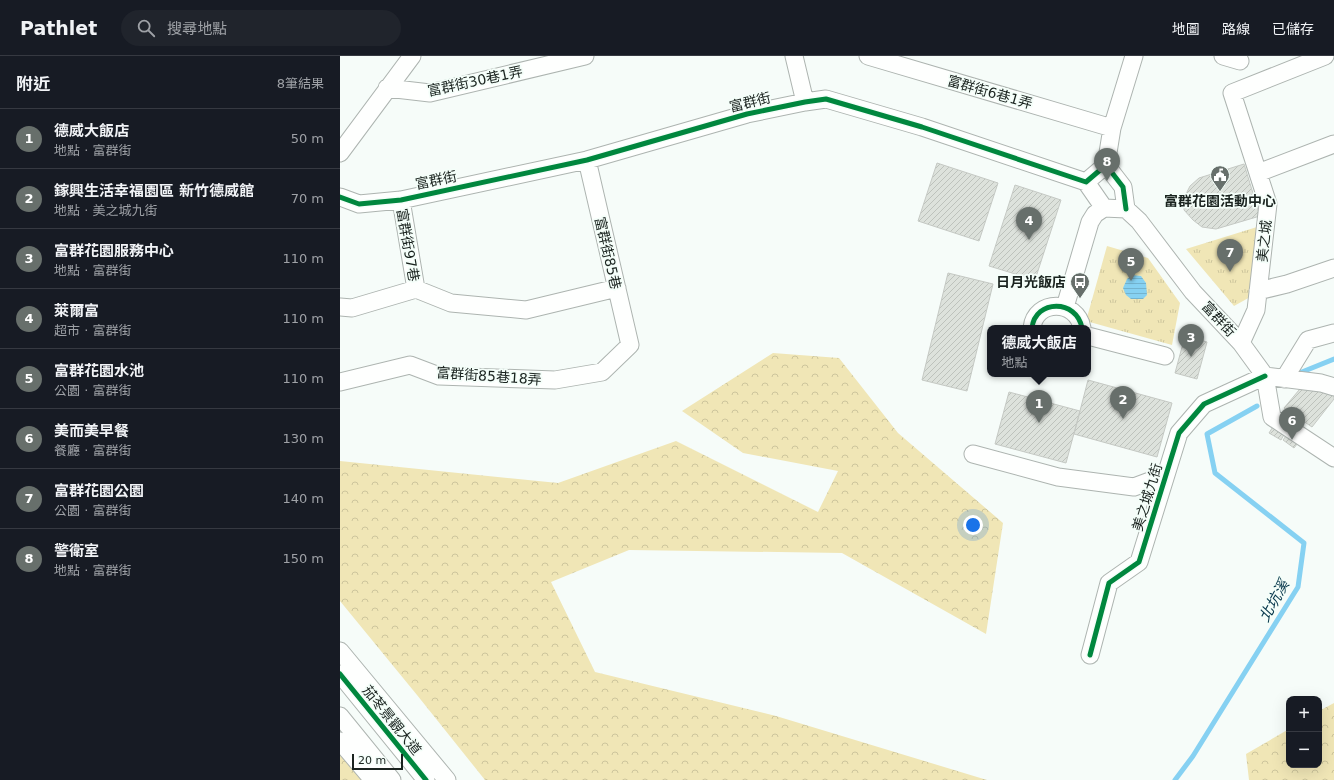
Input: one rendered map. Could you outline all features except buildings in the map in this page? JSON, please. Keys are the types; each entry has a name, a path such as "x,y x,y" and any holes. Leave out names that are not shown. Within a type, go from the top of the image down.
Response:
{"street":[{"path":"340,153 412,56"},
{"name":"富群街30巷1弄","path":"388,88 430,93 585,56"},
{"path":"794,56 805,102"},
{"name":"富群街6巷1弄","path":"868,56 1112,128"},
{"path":"1104,208 1086,182 1106,165 1112,128 1134,56"},
{"path":"1223,56 1240,61"},
{"name":"美之城","path":"1241,343 1256,310 1268,204 1232,93 1324,56"},
{"name":"富群街","path":"340,197 359,204 401,200 587,160 747,114 826,99 922,127 1086,182"},
{"path":"1258,173 1334,144"},
{"name":"富群街85巷","path":"587,160 630,345"},
{"path":"1065,307 1090,222 1095,214 1104,208 1126,209 1123,188 1106,165"},
{"name":"富群街97巷","path":"401,200 416,289"},
{"name":"富群街","path":"1126,209 1139,221 1193,292 1241,343 1265,376"},
{"path":"1258,291 1286,284 1334,268"},
{"path":"340,307 352,308 416,289 451,303 526,310 616,288"},
{"path":"1033,325 1035,317 1041,311 1048,307 1057,306 1065,307 1073,311 1078,317 1081,325"},
{"path":"1284,379 1308,340 1334,333"},
{"path":"1091,337 1165,356"},
{"name":"富群街85巷18弄","path":"340,382 410,366 439,376 555,380 602,372 630,345"},
{"path":"1334,386 1265,376 1272,417 1334,458"},
{"name":"美之城九街","path":"1090,655 1109,583 1139,562 1179,433 1204,404 1265,376"},
{"path":"973,454 1058,477 1134,487 1166,476"},
{"name":"茄苳景觀大道","path":"340,651 447,780"},
{"name":"茄苳景觀大道","path":"340,674 426,780"},
{"path":"340,716 392,780"},
{"path":"340,741 373,780"}],"green space":[{"path":"1257,227 1252,296 1234,306 1186,249"},
{"path":"1107,246 1148,258 1180,303 1172,345 1086,321"},
{"path":"773,353 839,358 898,433 1003,523 986,634 842,553 629,550 551,582 595,672 776,716 987,780 485,780 340,601 340,461 558,483 676,441 818,512 838,471 743,453 682,411"},
{"path":"1334,703 1334,780 1249,780 1246,754 1286,731 1286,768 1322,768 1322,709"},
{"path":"340,753 368,780 340,780"}],"water":[{"path":"1132,275 1141,276 1146,283 1147,295 1143,299 1131,299 1126,295 1123,288 1127,279"}],"waterway":[{"name":"北坑溪","path":"1297,374 1334,359"},
{"name":"北坑溪","path":"1175,780 1193,756 1298,587 1304,543 1215,473 1207,434 1257,406"}],"cycle path":[{"path":"340,197 359,204 401,200 587,160 747,114 826,99 922,127 1086,182 1106,165 1123,187 1126,209"},
{"path":"1033,325 1035,318 1040,312 1056,306 1065,308 1072,312 1079,318 1081,325"},
{"path":"1090,655 1109,583 1139,562 1179,433 1204,404 1265,376"},
{"path":"340,674 426,780"}],"place":[{"name":"警衛室","path":"1107,181"},
{"name":"富群花園活動中心","path":"1220,192"},
{"name":"萊爾富","path":"1029,240"},
{"name":"富群花園公園","path":"1230,272"},
{"name":"富群花園水池","path":"1131,281"},
{"name":"日月光飯店","path":"1080,299"},
{"name":"富群花園服務中心","path":"1191,357"},
{"name":"鎵興生活幸福園區 新竹德威館","path":"1123,419"},
{"name":"德威大飯店","path":"1039,423"},
{"name":"美而美早餐","path":"1292,440"}]}
